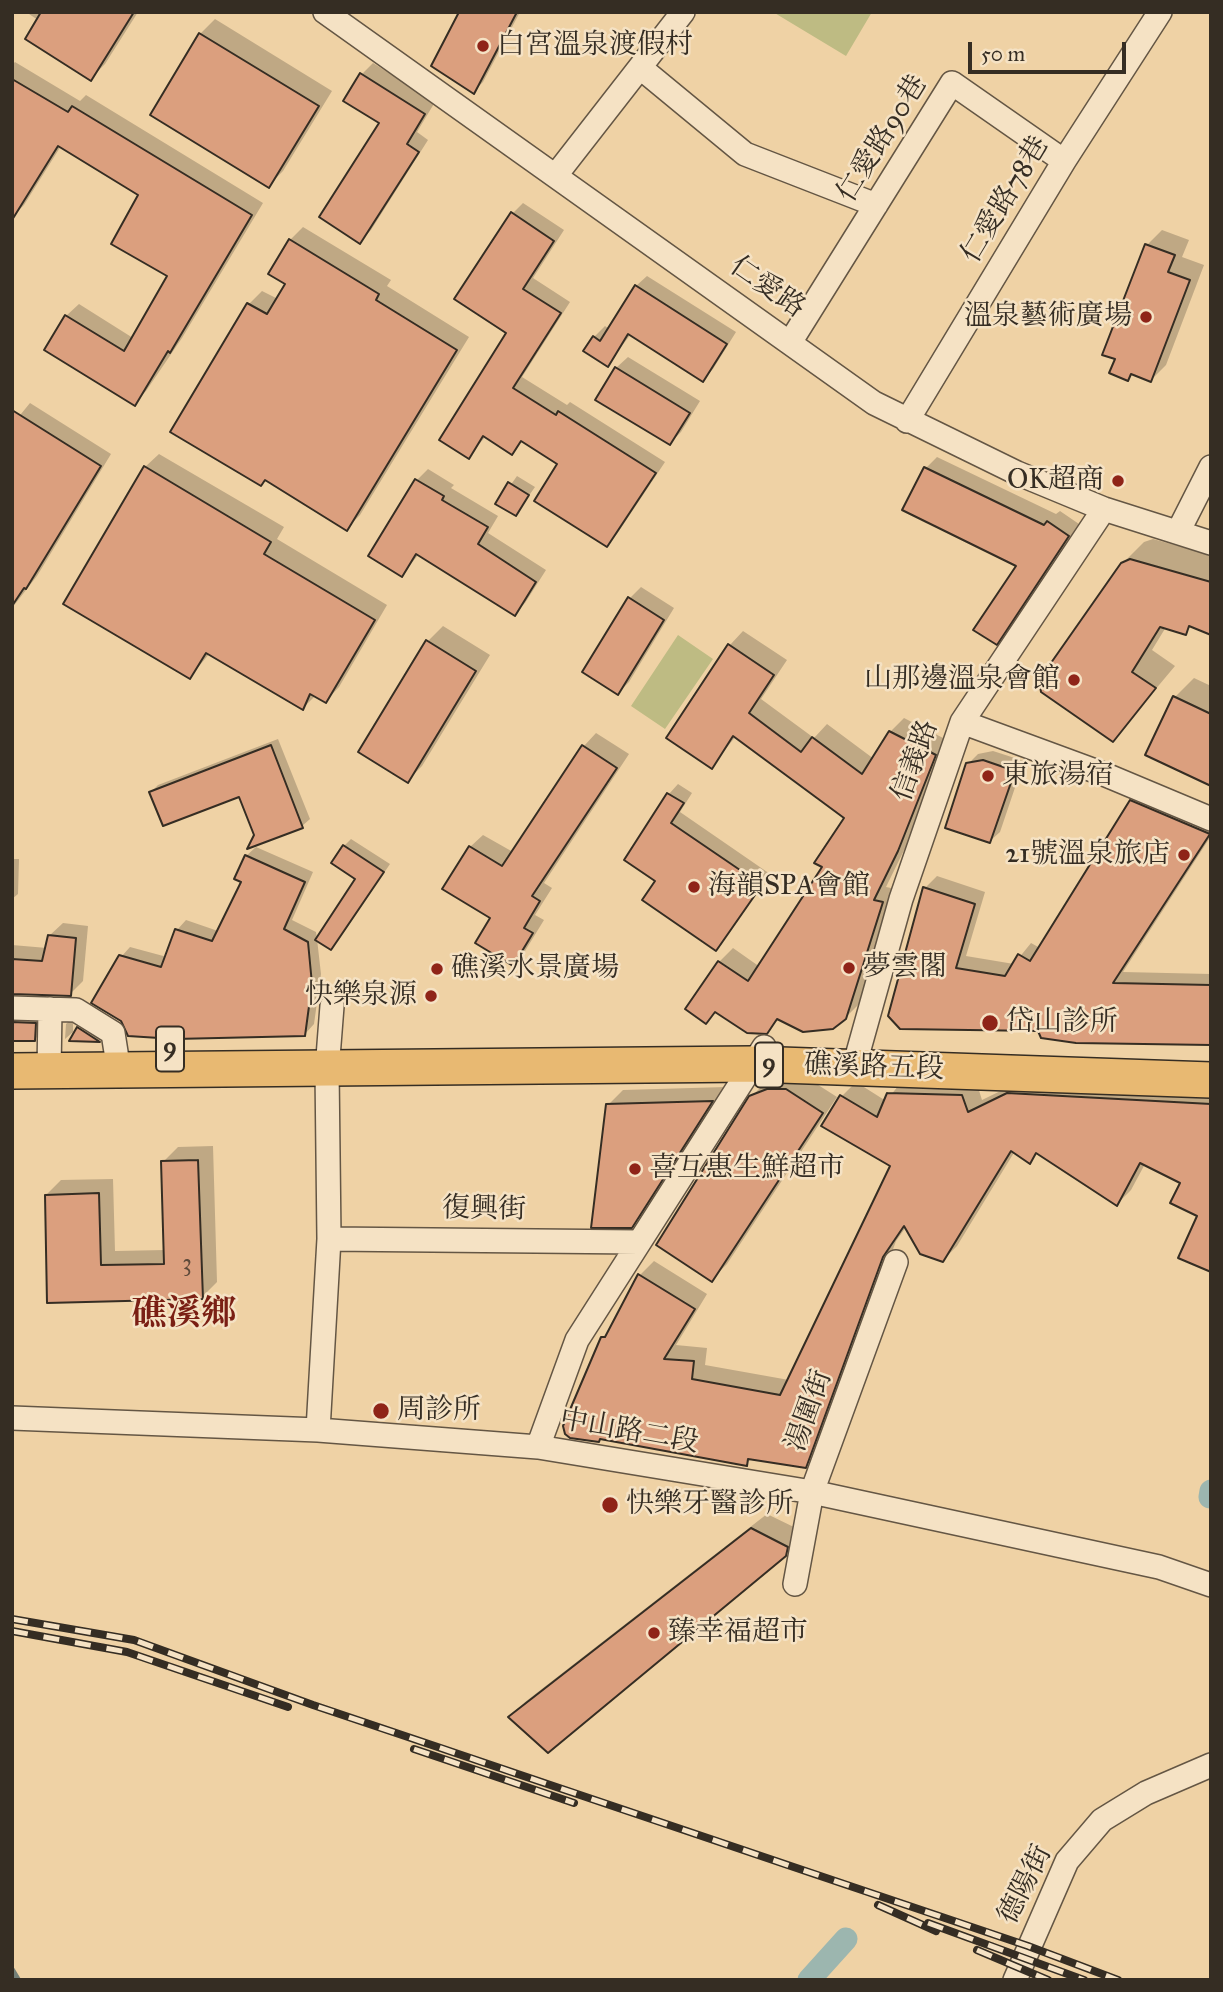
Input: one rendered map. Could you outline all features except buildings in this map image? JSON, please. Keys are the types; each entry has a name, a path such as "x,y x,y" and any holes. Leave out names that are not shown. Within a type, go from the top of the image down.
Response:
{"main road":[{"name":"9","path":"12,1049 49,1060 328,1059"},
{"name":"礁溪路五段","path":"328,1059 758,1056 1211,1058"},
{"name":"礁溪路五段","path":"856,1058 1211,1080"},
{"name":"9","path":"12,1072 49,1060"}],"street":[{"name":"仁愛路","path":"326,12 791,341 874,403 1017,473 1104,509 1211,543"},
{"path":"556,175 642,69 683,12"},
{"name":"仁愛路78巷","path":"907,421 1064,161 1160,12"},
{"path":"642,69 745,154 876,205"},
{"name":"仁愛路90巷","path":"791,341 952,83 1064,161"},
{"path":"1178,532 1211,467"},
{"name":"信義路","path":"856,1058 901,899 962,722 1104,509"},
{"path":"962,722 1106,775 1211,819"},
{"path":"318,1430 329,1239 328,1059 332,1006"},
{"path":"12,1008 76,1010 113,1033 118,1060"},
{"path":"49,1060 50,1009"},
{"path":"538,1447 577,1340 758,1056"},
{"name":"復興街","path":"329,1239 639,1242"},
{"name":"湯圍街","path":"795,1584 812,1492 896,1262"},
{"name":"中山路二段","path":"19,1417 318,1430 538,1447 812,1492 1159,1567 1211,1586"},
{"name":"德陽街","path":"1015,1980 1067,1861 1102,1820 1146,1793 1211,1765"}],"shaded area":[{"path":"773,12 872,12 846,56"},
{"path":"678,635 713,659 665,729 631,706"}],"waterway":[{"path":"1210,1497 1211,1491"},
{"path":"809,1980 846,1939"},
{"path":"12,1970 18,1980"}],"railway":[{"path":"12,1619 134,1640 313,1705 1028,1946 1118,1980"},
{"path":"12,1631 127,1652 288,1707"},
{"path":"414,1749 574,1803"},
{"path":"878,1905 936,1931"},
{"path":"928,1923 1084,1980"},
{"path":"977,1950 1048,1980"}],"place":[{"name":"白宮溫泉渡假村","path":"483,46"},
{"name":"溫泉藝術廣場","path":"1146,317"},
{"name":"OK超商","path":"1118,481"},
{"name":"山那邊溫泉會館","path":"1074,680"},
{"name":"東旅湯宿","path":"988,776"},
{"name":"21號溫泉旅店","path":"1184,855"},
{"name":"海韻SPA會館","path":"694,887"},
{"name":"夢雲閣","path":"849,968"},
{"name":"礁溪水景廣場","path":"437,969"},
{"name":"快樂泉源","path":"431,996"},
{"name":"岱山診所","path":"990,1023"},
{"name":"喜互惠生鮮超市","path":"635,1169"},
{"name":"周診所","path":"381,1411"},
{"name":"快樂牙醫診所","path":"610,1505"},
{"name":"臻幸福超市","path":"654,1633"}],"district":[{"name":"礁溪鄉","path":"184,1315"}]}
